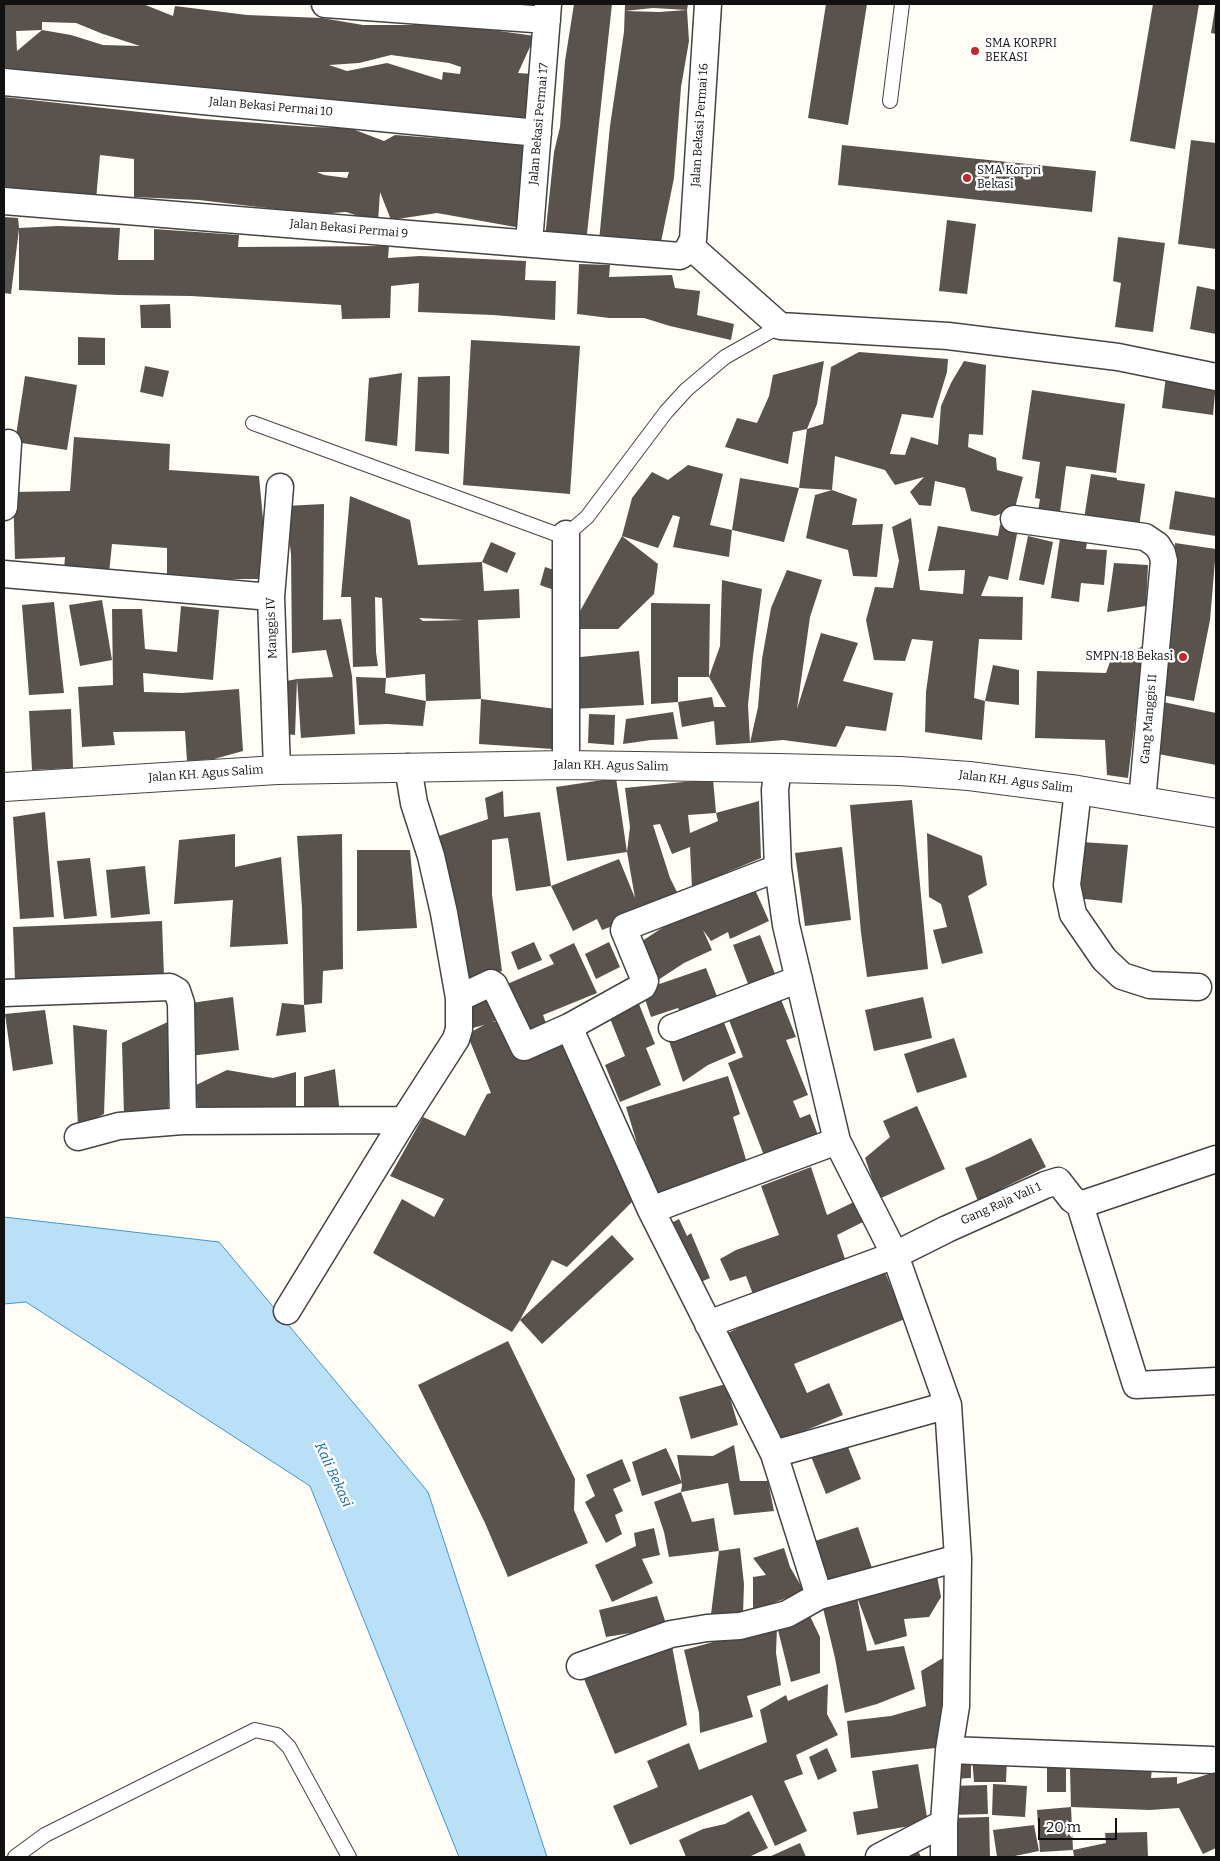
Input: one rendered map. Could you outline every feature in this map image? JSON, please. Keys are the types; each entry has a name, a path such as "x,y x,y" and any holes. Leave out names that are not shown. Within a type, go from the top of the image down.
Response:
{"street":[{"path":"325,4 547,12"},
{"name":"Jalan Bekasi Permai 16","path":"691,247 693,240 708,4"},
{"name":"Jalan Bekasi Permai 17","path":"529,243 547,12"},
{"name":"Jalan Bekasi Permai 10","path":"4,82 538,133"},
{"name":"Jalan Bekasi Permai 9","path":"4,201 680,256 691,247"},
{"path":"691,247 780,326 948,336 1118,357 1216,377"},
{"path":"4,507 8,443"},
{"name":"Manggis IV","path":"277,770 271,597 280,487"},
{"name":"Gang Manggis II","path":"1014,519 1145,537 1157,545 1162,554 1164,561 1142,802"},
{"path":"566,534 566,764"},
{"path":"4,574 271,597"},
{"name":"Jalan KH. Agus Salim","path":"4,788 277,770 566,764 778,768 900,771 969,776 1078,790 1216,813"},
{"path":"287,1311 456,1038 459,1030 458,998 444,913 431,856 414,803 408,767"},
{"path":"778,768 775,790 778,868 786,925 838,1141 895,1255 948,1405 958,1558 956,1706 949,1750 944,1823 944,1857"},
{"path":"1078,790 1067,885 1073,914 1104,959 1122,976 1150,985 1198,987"},
{"path":"458,998 491,984 494,985 524,1047 569,1027 643,986 645,980 624,930 625,928 778,868"},
{"path":"672,1028 799,979"},
{"path":"4,993 170,987 177,991 181,1003 183,1121"},
{"path":"569,1027 651,1210 774,1454 819,1596"},
{"path":"78,1137 119,1126 183,1121 404,1120"},
{"path":"651,1210 838,1141"},
{"path":"1216,1159 1080,1205 1136,1385 1216,1381"},
{"name":"Gang Raja Vali 1","path":"895,1255 947,1228 1058,1181 1072,1199 1080,1205"},
{"path":"708,1324 895,1255"},
{"path":"774,1454 948,1405"},
{"path":"580,1666 671,1634 707,1628 740,1626 787,1614 819,1596 958,1558"},
{"path":"949,1750 1212,1760"},
{"path":"880,1857 944,1823"}],"lane":[{"path":"890,101 902,4"},
{"path":"253,423 556,534 566,534 587,517 666,412 686,390 725,357 780,326"},
{"path":"15,1857 45,1835 256,1730 278,1735 289,1747 349,1857"}],"water":[{"name":"Kali Bekasi","path":"4,1217 219,1242 428,1492 547,1857 459,1857 310,1486 26,1302 4,1304"}],"building":[{"path":"4,4 143,4 173,16 175,6 247,15 322,18 363,25 456,25 535,36 518,73 535,74 530,122 4,77","holes":["42,22 76,23 140,46 103,45 71,35 42,30","42,30 17,51 16,31","391,55 449,63 461,67 460,74 443,72 442,80 387,63 347,71 329,65 359,63"]},
{"path":"574,4 612,4 586,243 545,238 554,152 560,127 565,61"},
{"path":"625,4 688,4 689,41 681,87 674,178 661,242 599,241 610,126 624,32","holes":["653,8 687,10 659,12 625,11"]},
{"path":"826,4 867,4 848,125 808,118"},
{"path":"1153,4 1199,4 1175,149 1130,141"},
{"path":"1216,8 1216,34 1211,33"},
{"path":"4,97 203,119 350,128 384,141 395,135 527,145 521,228 437,213 391,220 380,192 378,222 346,212 318,214 199,200 134,197 134,159 100,155 96,200 4,196","holes":["317,172 349,172 347,178 324,175"]},
{"path":"1191,140 1216,143 1216,249 1178,244"},
{"name":"SMA Korpri Bekasi","path":"842,145 1096,171 1092,212 838,185"},
{"path":"4,217 18,218 19,228 58,226 120,228 118,260 154,260 154,229 239,235 238,247 389,246 388,258 420,256 526,261 525,280 556,281 555,320 418,312 419,283 391,286 390,318 342,319 341,305 191,296 118,295 19,290 19,229 11,294 4,293"},
{"path":"947,220 976,224 967,294 939,291"},
{"path":"1118,237 1165,243 1153,332 1115,327 1121,283 1113,281"},
{"path":"579,264 610,265 609,277 672,275 675,288 700,291 697,315 734,324 731,340 644,318 609,318 577,314"},
{"path":"1197,286 1216,290 1216,334 1190,329"},
{"path":"170,304 171,328 141,328 140,305"},
{"path":"78,337 105,338 105,365 78,365"},
{"path":"471,340 580,346 570,494 463,485"},
{"path":"859,352 948,359 947,372 933,418 902,414 890,454 905,455 911,437 938,445 941,406 951,383 964,361 986,365 983,435 969,434 968,447 996,458 997,470 1023,477 1015,508 995,516 971,511 965,488 935,481 931,506 919,505 910,492 924,477 895,485 885,470 835,456 832,490 799,488 807,429 823,424 831,367"},
{"path":"824,361 817,404 807,429 793,432 788,464 725,447 737,418 757,423 769,396 773,375"},
{"path":"145,366 169,371 163,397 140,392"},
{"path":"402,373 397,446 365,441 369,378"},
{"path":"25,376 77,385 67,450 15,442"},
{"path":"450,376 449,454 415,451 418,377"},
{"path":"1166,376 1216,383 1213,415 1162,408"},
{"path":"1032,390 1125,404 1116,473 1066,466 1059,520 1037,517 1040,499 1035,498 1040,462 1022,459"},
{"path":"74,437 170,444 169,470 259,476 263,519 264,579 227,579 167,574 167,548 112,544 109,573 64,569 65,557 15,559 13,492 70,491"},
{"path":"688,465 723,474 710,525 732,530 729,557 673,547 680,517 673,515 658,548 622,536 632,498 652,472 668,480"},
{"path":"1091,474 1145,484 1139,527 1084,519"},
{"path":"740,478 799,488 784,542 732,530"},
{"path":"832,490 857,499 852,525 883,524 877,577 853,576 848,550 806,538 815,495"},
{"path":"1175,491 1216,498 1216,536 1169,529"},
{"path":"350,496 410,520 418,565 482,562 484,591 519,589 520,618 478,620 481,699 426,701 425,674 386,678 382,598 375,597 378,666 353,667 351,597 341,597","holes":["419,618 464,620 423,621"]},
{"path":"324,504 323,620 341,619 352,676 355,734 301,738 297,679 333,677 326,650 292,653 291,554 285,506"},
{"path":"911,518 920,590 963,594 965,570 928,571 938,526 998,536 1000,525 1018,529 1008,580 989,576 981,596 1023,597 1022,640 979,639 974,698 985,701 982,740 925,732 926,692 933,641 912,639 905,661 874,660 866,620 875,587 893,588 899,561 892,527"},
{"path":"622,536 658,564 654,594 618,629 570,629"},
{"path":"1028,536 1053,542 1044,585 1019,580"},
{"path":"1060,538 1087,542 1086,549 1107,550 1104,585 1081,583 1079,602 1051,598"},
{"path":"491,542 516,553 507,573 482,562"},
{"path":"1175,543 1216,549 1210,620 1194,701 1156,694 1169,614"},
{"path":"1114,563 1148,565 1146,606 1107,612"},
{"path":"545,567 560,572 554,590 540,585"},
{"path":"787,570 822,580 810,617 797,709 821,633 858,643 843,681 893,693 886,731 846,726 836,747 783,740 750,743 758,707 762,659 771,608"},
{"path":"722,580 762,589 748,705 750,743 716,745 714,721 682,727 678,702 712,697 714,707 726,707 709,677 720,646"},
{"path":"102,600 112,660 80,666 69,605"},
{"path":"54,602 64,693 29,695 22,605"},
{"path":"651,603 710,604 709,677 678,677 678,702 651,704"},
{"path":"181,606 219,610 213,680 143,673 144,692 182,693 239,689 243,751 214,759 187,761 185,731 113,732 115,745 82,747 78,687 113,685 112,609 142,609 145,649 177,652"},
{"path":"1144,646 1128,778 1107,775 1105,740 1035,738 1037,671 1106,673 1111,659"},
{"path":"639,651 644,705 573,709 571,658"},
{"path":"993,665 1019,670 1019,705 985,701"},
{"path":"356,677 386,678 385,693 426,701 423,726 359,725"},
{"path":"297,679 295,735 276,733 276,683"},
{"path":"481,699 556,709 553,749 479,744"},
{"name":"SMPN 18 Bekasi","path":"1163,702 1216,713 1216,765 1153,753"},
{"path":"71,709 73,768 32,770 29,711"},
{"path":"673,712 678,739 623,744 626,719"},
{"path":"589,714 615,715 614,745 588,743"},
{"path":"616,778 627,852 567,861 556,787"},
{"path":"713,779 716,813 759,801 761,858 692,889 690,847 672,854 660,824 653,825 670,878 681,900 602,930 597,919 573,931 551,886 619,859 635,898 627,852 630,827 625,788","holes":["716,813 718,821 690,833 688,815"]},
{"path":"503,791 504,817 540,812 551,886 516,891 508,838 492,840 492,895 502,971 463,984 436,837 488,819 485,798"},
{"path":"912,800 928,969 867,977 861,933 850,805"},
{"path":"45,812 54,917 20,919 13,817"},
{"path":"927,833 982,856 987,885 968,896 983,953 942,964 933,930 947,927 941,904 929,897"},
{"path":"235,834 235,867 281,857 288,944 230,947 233,900 174,904 179,840"},
{"path":"342,834 343,969 323,971 322,1003 304,1005 302,908 297,836"},
{"path":"1081,842 1128,845 1122,903 1076,898"},
{"path":"842,847 851,920 805,926 795,853"},
{"path":"357,850 410,850 417,928 357,931"},
{"path":"90,858 97,916 64,919 57,861"},
{"path":"145,866 150,914 111,918 106,870"},
{"path":"753,885 769,921 730,939 728,932 711,941 703,930 712,950 684,963 655,982 633,947 662,928 659,921"},
{"path":"162,921 164,977 15,981 13,927"},
{"path":"760,935 777,979 750,989 733,945"},
{"path":"534,942 542,960 518,970 511,952"},
{"path":"609,942 620,967 596,979 585,954"},
{"path":"574,943 597,993 543,1015 547,1026 520,1037 500,987 554,964 549,955"},
{"path":"706,968 718,999 680,1013 678,1008 651,1017 642,990"},
{"path":"492,989 505,1018 492,1022 500,1021 513,1055 562,1032 632,1202 567,1267 552,1260 512,1332 373,1253 402,1199 434,1217 444,1199 390,1176 423,1117 465,1136 487,1094 491,1093 467,1034 484,1025 473,1028 464,998"},
{"path":"778,992 796,1037 786,1040 808,1095 793,1101 800,1118 810,1114 821,1143 767,1163 728,1063 743,1057 726,1012"},
{"path":"233,997 239,1050 190,1056 184,1004"},
{"path":"923,997 932,1038 874,1051 865,1010"},
{"path":"282,1003 304,1005 306,1032 276,1036"},
{"path":"639,1004 655,1044 646,1048 661,1085 620,1102 605,1065 625,1056 609,1016"},
{"path":"45,1010 53,1064 13,1071 5,1014"},
{"path":"723,1020 736,1053 708,1065 683,1082 669,1041"},
{"path":"170,1021 168,1111 124,1115 122,1043"},
{"path":"73,1025 107,1030 104,1114 78,1127"},
{"path":"954,1038 967,1077 917,1093 904,1054"},
{"path":"335,1069 340,1114 304,1116 304,1077"},
{"path":"227,1070 273,1078 296,1072 296,1111 198,1115 196,1085"},
{"path":"728,1076 740,1114 733,1117 748,1166 653,1196 626,1107"},
{"path":"917,1106 945,1169 879,1199 865,1158 890,1137 883,1121"},
{"path":"1031,1138 1046,1167 1003,1188 1006,1200 981,1209 965,1168"},
{"path":"811,1167 827,1215 856,1201 865,1221 837,1235 848,1268 756,1302 746,1276 730,1281 720,1259 736,1250 779,1235 761,1186"},
{"path":"679,1219 687,1236 691,1233 710,1278 696,1284 665,1226"},
{"path":"612,1235 634,1259 542,1344 520,1320"},
{"path":"884,1270 905,1319 794,1364 807,1393 829,1383 843,1415 770,1445 718,1338 768,1313"},
{"path":"508,1341 575,1479 574,1510 588,1543 508,1577 485,1523 418,1385"},
{"path":"726,1384 738,1425 691,1439 679,1397"},
{"path":"843,1435 861,1479 826,1494 808,1449"},
{"path":"734,1445 740,1481 768,1481 774,1511 734,1515 728,1483 681,1492 682,1485 677,1455 713,1456"},
{"path":"666,1448 682,1483 642,1496 632,1462"},
{"path":"622,1459 631,1481 613,1489 623,1511 615,1515 622,1534 606,1543 585,1502 595,1496 586,1475"},
{"path":"681,1492 692,1522 714,1518 719,1551 669,1557 664,1532 654,1502"},
{"path":"858,1527 873,1571 829,1586 815,1541"},
{"path":"654,1528 660,1555 642,1559 653,1583 612,1602 595,1565 636,1546 634,1533"},
{"path":"740,1548 744,1584 743,1614 711,1614 719,1551"},
{"path":"784,1548 790,1567 804,1591 753,1611 753,1577 766,1575 753,1558"},
{"path":"936,1571 941,1597 929,1617 904,1619 907,1636 875,1645 857,1597"},
{"path":"657,1596 667,1627 606,1637 599,1610"},
{"path":"857,1597 867,1651 904,1646 915,1689 877,1704 845,1713 835,1658 822,1604"},
{"path":"808,1612 820,1637 820,1673 791,1682 777,1626 776,1653 781,1685 747,1696 753,1717 700,1733 699,1713 684,1650 746,1633"},
{"path":"672,1646 687,1725 615,1754 584,1679"},
{"path":"943,1658 944,1727 935,1748 851,1758 847,1721 891,1716 926,1706 921,1671"},
{"path":"828,1684 827,1714 838,1735 796,1755 803,1774 784,1781 807,1831 775,1846 752,1795 630,1845 613,1806 658,1787 647,1761 689,1743 699,1770 767,1742 760,1710 786,1695 788,1701"},
{"path":"827,1748 837,1771 818,1780 809,1757"},
{"path":"955,1757 971,1758 971,1778 952,1779"},
{"path":"972,1757 1007,1758 1006,1782 974,1782"},
{"path":"1047,1760 1066,1760 1066,1792 1047,1792"},
{"path":"918,1764 928,1823 857,1835 853,1812 878,1808 872,1771"},
{"path":"1107,1767 1152,1769 1151,1778 1177,1777 1177,1784 1215,1772 1216,1848 1203,1854 1179,1808 1150,1810 1071,1807 1070,1769"},
{"path":"993,1784 1027,1786 1025,1817 992,1815"},
{"path":"987,1785 988,1814 951,1815 950,1786"},
{"path":"1071,1807 1073,1850 1040,1852 1037,1810"},
{"path":"749,1811 768,1848 749,1857 686,1857 679,1840 703,1829 725,1824"},
{"path":"989,1817 990,1857 953,1857 952,1818"},
{"path":"1034,1825 1039,1851 1010,1857 997,1857 993,1830"},
{"path":"1147,1832 1148,1857 1074,1857 1073,1850 1106,1843 1105,1833"},
{"path":"800,1843 806,1857 769,1857"},
{"path":"916,1846 921,1857 892,1857"}],"place":[{"name":"SMA KORPRI BEKASI","path":"975,51"},
{"name":"SMA Korpri Bekasi","path":"967,178"},
{"name":"SMPN 18 Bekasi","path":"1183,657"}]}
